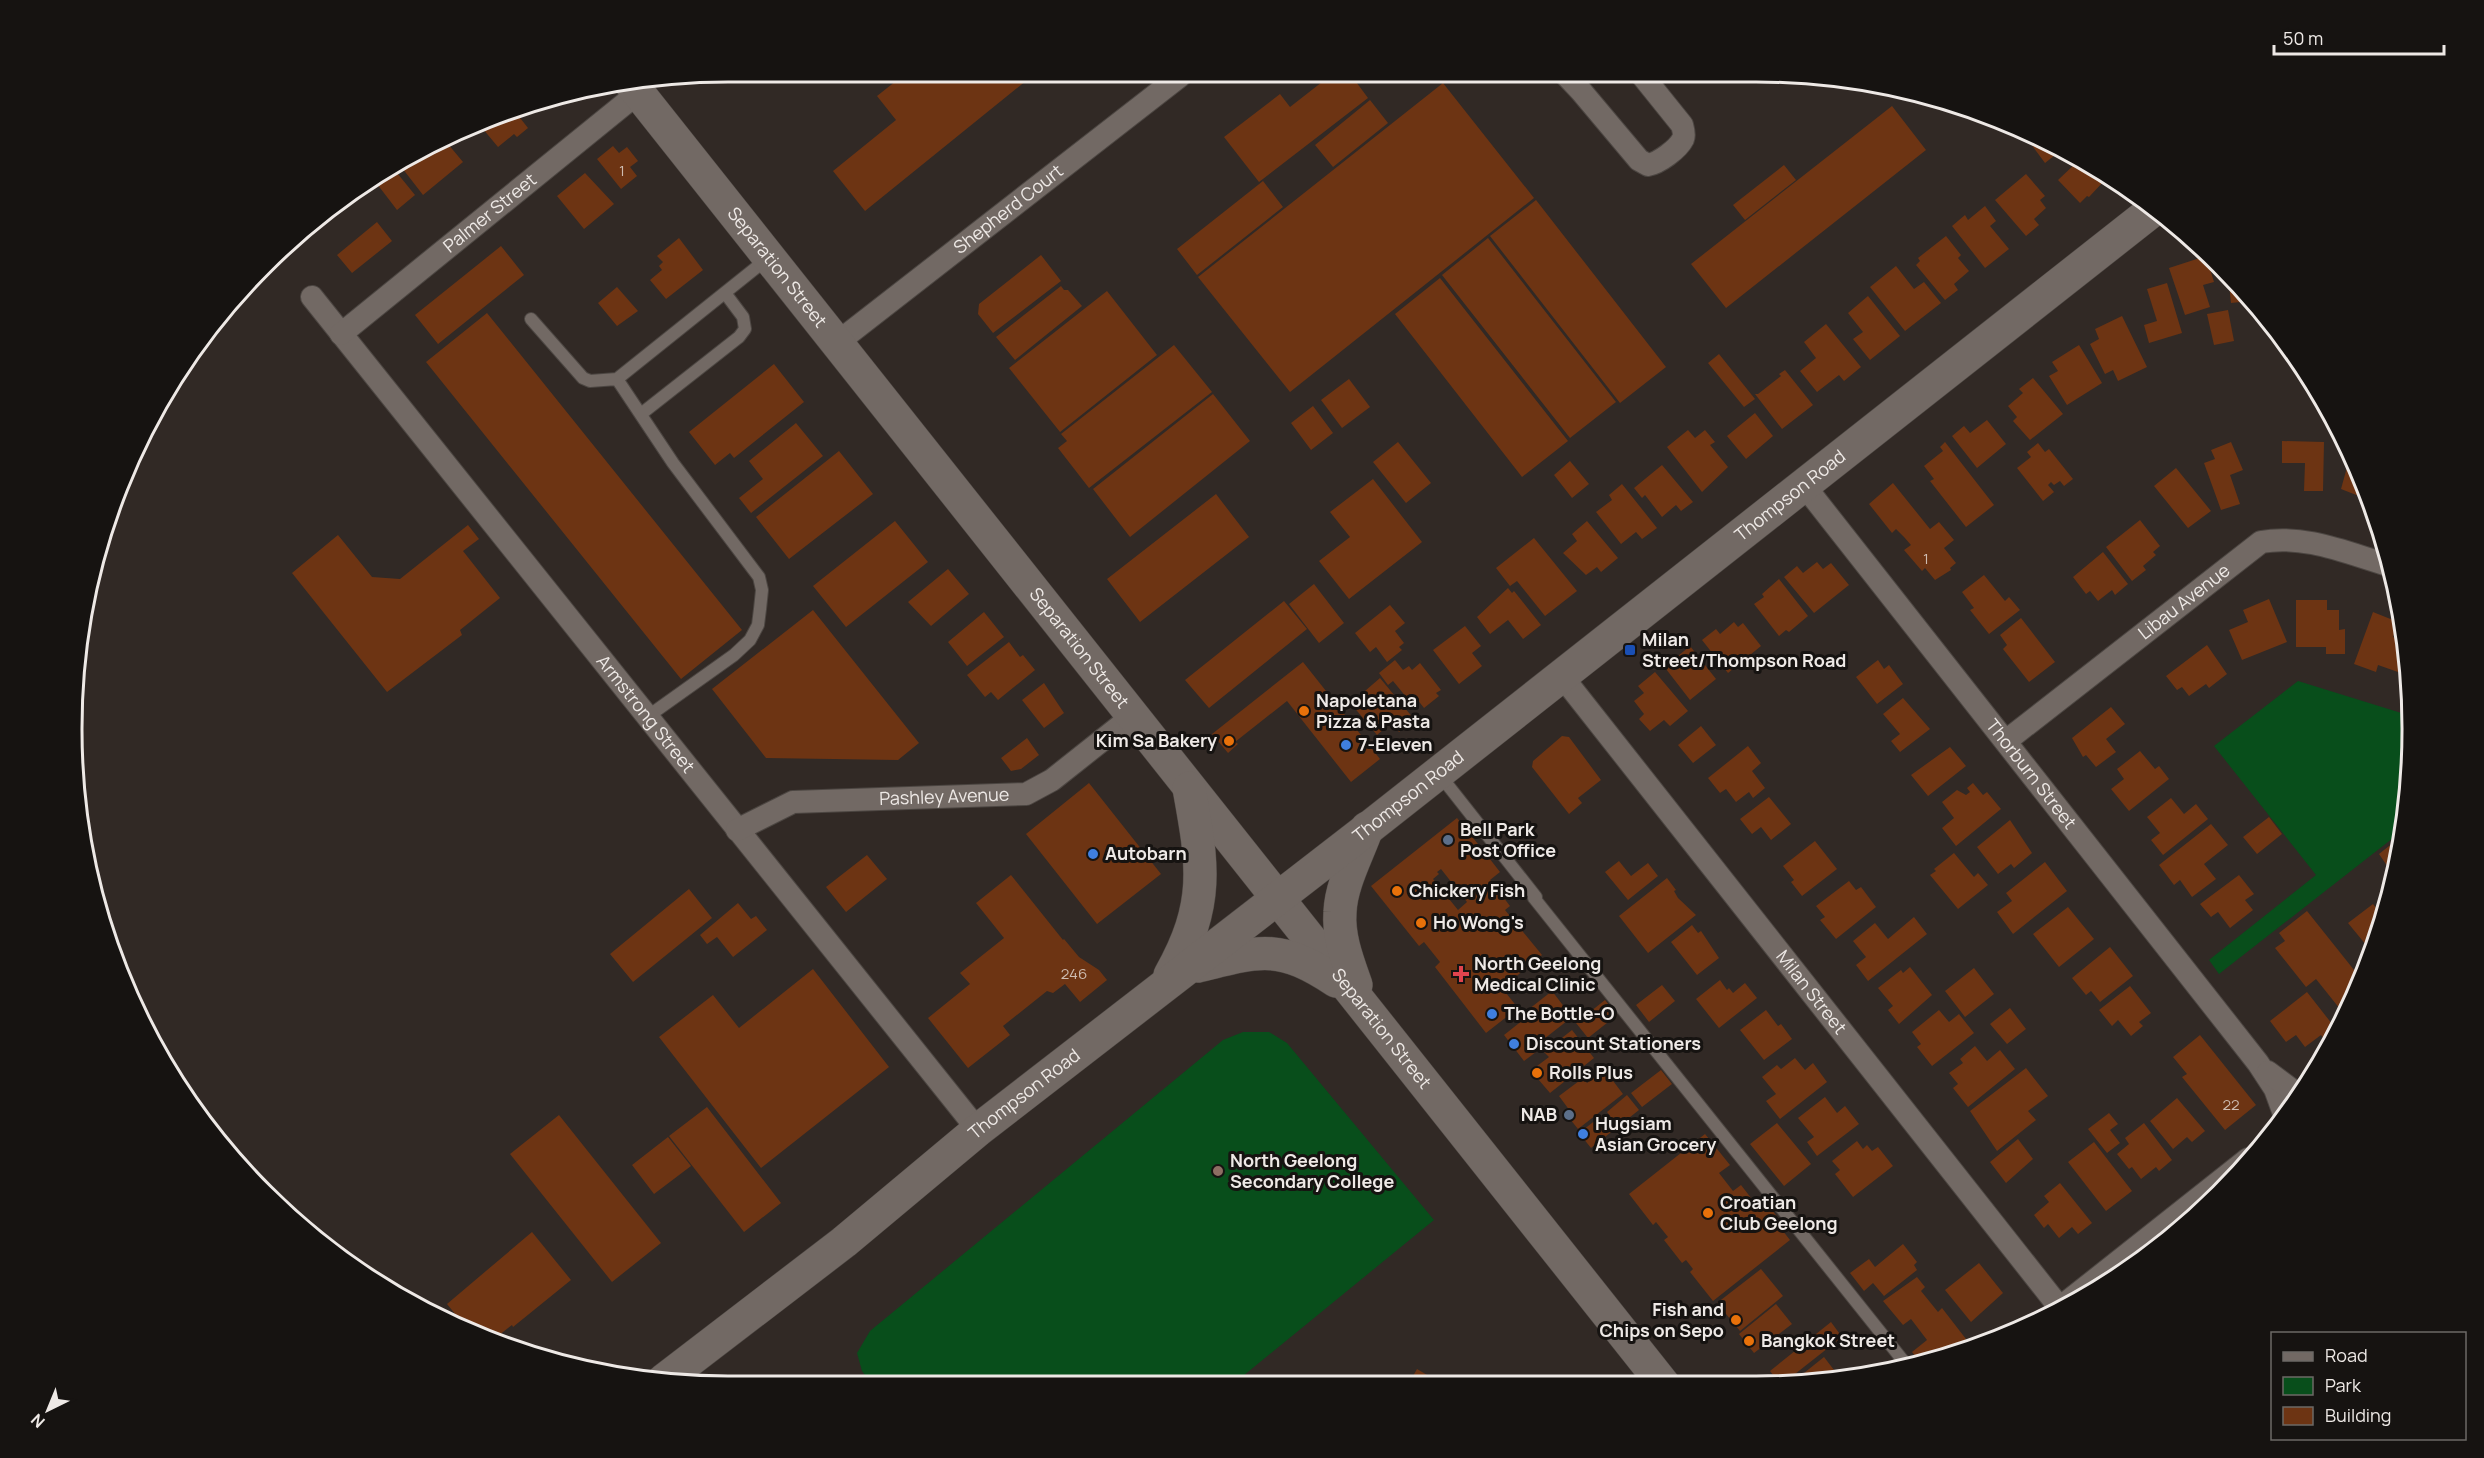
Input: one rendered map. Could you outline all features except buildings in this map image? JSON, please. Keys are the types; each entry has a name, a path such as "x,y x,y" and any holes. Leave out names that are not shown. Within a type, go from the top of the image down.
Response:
{"main road":[{"name":"Separation Street","path":"636,90 1658,1376"},
{"name":"Thompson Road","path":"674,1373 844,1242 978,1130 1438,773 2147,215"},
{"path":"1176,976 1201,893 1200,852 1188,784"},
{"path":"1359,999 1346,956 1340,913 1344,891 1367,828"},
{"path":"1176,976 1242,955 1270,953 1285,955 1309,964 1359,999"}],"street":[{"name":"Shepherd Court","path":"838,342 1172,82"},
{"path":"1573,82 1639,160 1648,165 1657,162 1680,142 1684,133 1682,125 1647,82"},
{"name":"Palmer Street","path":"341,334 630,91"},
{"name":"Armstrong Street","path":"312,297 978,1130"},
{"name":"Thorburn Street","path":"1803,484 2286,1098"},
{"name":"Libau Avenue","path":"2006,741 2261,542 2279,539 2304,541 2379,562"},
{"name":"Milan Street","path":"1561,675 2054,1302"},
{"name":"Pashley Avenue","path":"737,830 793,802 1026,794 1052,780 1134,715"},
{"path":"2105,1273 2201,1196"}],"lane":[{"path":"531,320 583,378 590,381 617,379 770,257"},
{"path":"641,414 739,337 745,329 743,317 725,293"},
{"path":"617,379 673,463 759,577 762,590 758,625 750,640 734,655 647,717"},
{"path":"1438,773 1536,897 1534,898 1901,1358"}],"green space":[{"path":"2298,681 2401,713 2400,771 2392,839 2219,974 2209,960 2316,875 2214,746"},
{"path":"1243,1032 1269,1032 1287,1043 1434,1220 1243,1376 866,1376 857,1353 870,1331 1223,1040"}],"place":[{"name":"Milan Street/Thompson Road","path":"1630,650"},
{"name":"Napoletana Pizza & Pasta","path":"1304,711"},
{"name":"Kim Sa Bakery","path":"1229,741"},
{"name":"7-Eleven","path":"1346,745"},
{"name":"Bell Park Post Office","path":"1448,840"},
{"name":"Autobarn","path":"1093,854"},
{"name":"Chickery Fish","path":"1397,891"},
{"name":"Ho Wong's","path":"1421,923"},
{"name":"North Geelong Medical Clinic","path":"1461,974"},
{"name":"The Bottle-O","path":"1492,1014"},
{"name":"Discount Stationers","path":"1514,1044"},
{"name":"Rolls Plus","path":"1537,1073"},
{"name":"NAB","path":"1569,1115"},
{"name":"Hugsiam Asian Grocery","path":"1583,1134"},
{"name":"North Geelong Secondary College","path":"1218,1171"},
{"name":"Croatian Club Geelong","path":"1708,1213"},
{"name":"Fish and Chips on Sepo","path":"1736,1320"},
{"name":"Bangkok Street","path":"1749,1341"}]}
